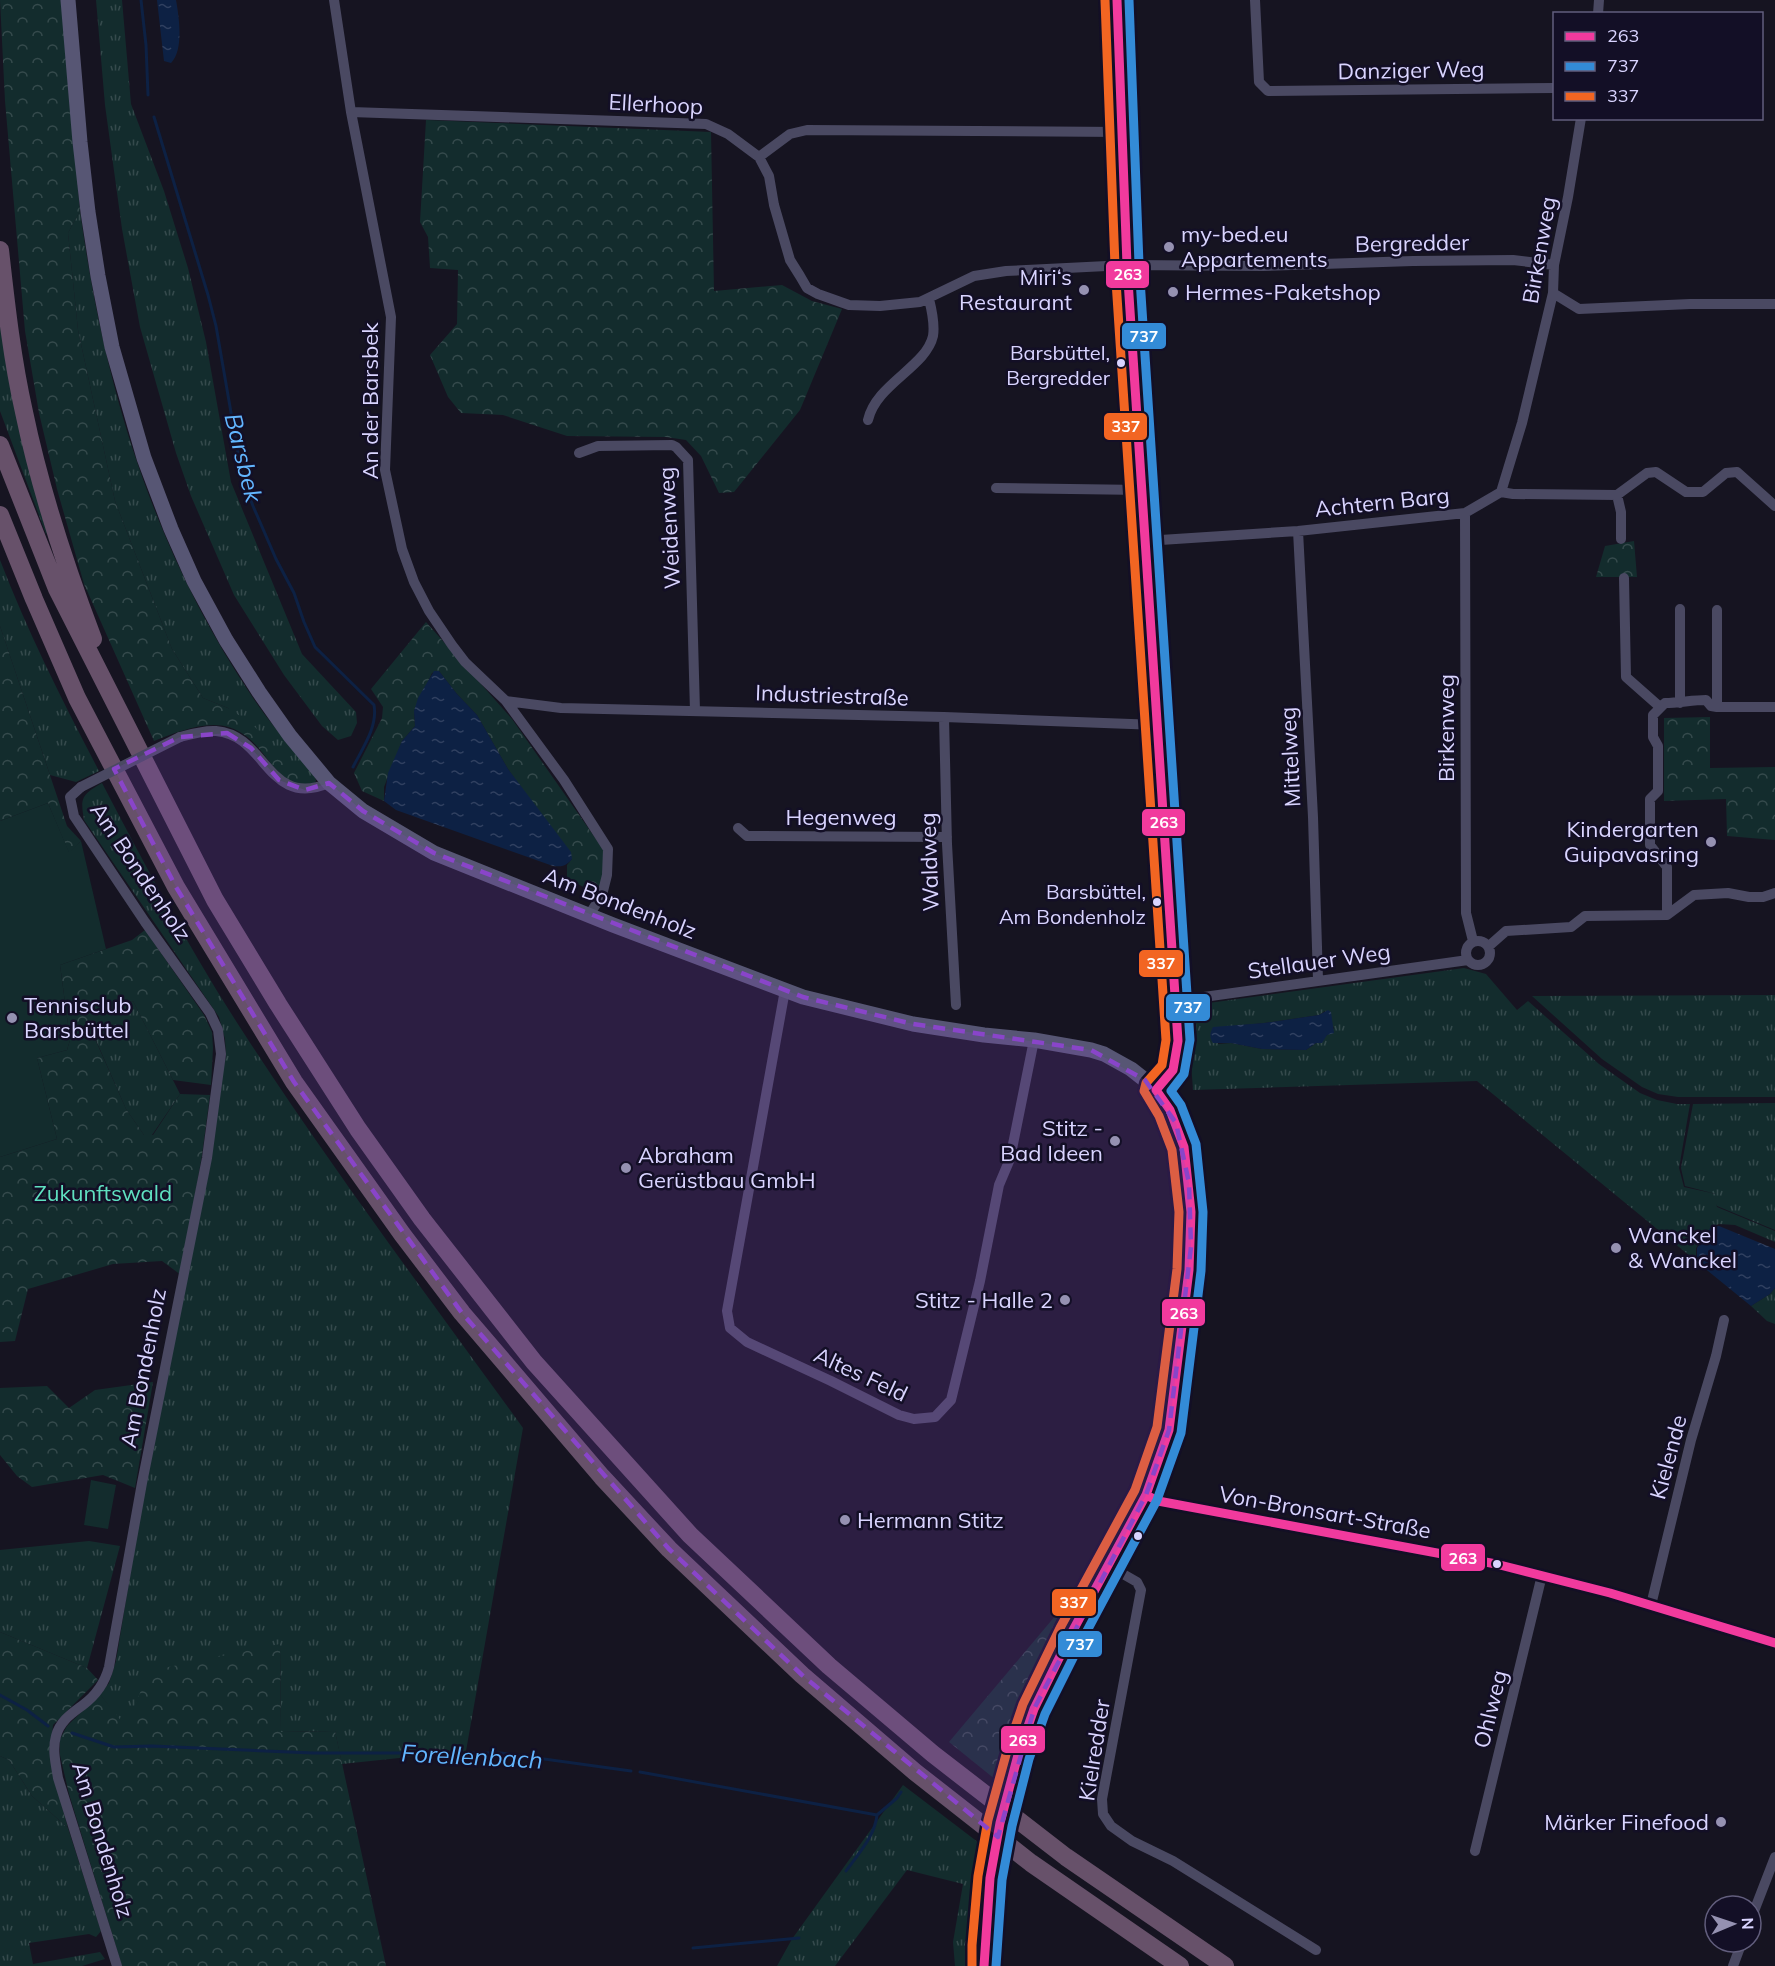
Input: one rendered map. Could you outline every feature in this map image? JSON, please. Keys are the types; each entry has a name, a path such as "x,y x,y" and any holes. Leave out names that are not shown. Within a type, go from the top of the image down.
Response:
{"highway":[{"path":"0,250 10,332 24,412 42,487 73,583 128,730"},
{"path":"0,445 57,590 215,900 358,1129 474,1287 534,1362 690,1535 830,1666 933,1754 1066,1857 1225,1966"},
{"path":"0,515 77,698 182,896 294,1082 395,1225 462,1313 602,1477 661,1541 802,1675 915,1772 1031,1863 1180,1966"}],"main road":[{"path":"68,0 80,142 96,266 112,347 144,458 194,581 226,640 290,736 329,783"},
{"name":"Am Bondenholz","path":"329,783 363,811 434,853 589,915 803,997 913,1024 1034,1040 1104,1054 1131,1069 1156,1090 1170,1110 1184,1147 1189,1183 1191,1247 1169,1430 1146,1496 1071,1634 1034,1709 1018,1755 1000,1823 990,1878 984,1966"}],"street":[{"name":"An der Barsbek","path":"334,0 351,112 391,316 385,470 402,549 414,582 429,611 452,645 465,662 506,701 564,780 608,849 607,875 602,895 589,915"},
{"path":"1117,0 1127,265 1178,1041 1173,1070 1156,1090"},
{"name":"Danziger Weg","path":"1255,0 1259,82 1268,91 1553,88"},
{"name":"Ellerhoop","path":"351,112 706,124 728,134 759,157"},
{"name":"Birkenweg","path":"1501,492 1522,423 1553,293 1554,265 1581,120"},
{"path":"759,157 789,134 807,130 1122,132"},
{"name":"Bergredder","path":"759,157 769,176 774,205 790,260 807,288 849,305 906,304 929,299 974,276 1006,271 1127,265 1266,266 1413,261 1514,260 1554,265"},
{"path":"1553,293 1580,309 1690,304 1775,304"},
{"path":"868,420 870,409 878,397 925,352 932,337 933,324 929,299"},
{"name":"Weidenweg","path":"579,453 597,446 672,445 688,460 695,711"},
{"path":"1501,492 1617,495 1647,472 1656,472 1686,492 1703,492 1726,473 1737,472 1775,506"},
{"path":"996,488 1143,490"},
{"name":"Achtern Barg","path":"1145,541 1298,531 1465,513 1501,492"},
{"path":"1617,495 1621,512 1621,539"},
{"name":"Birkenweg","path":"1465,513 1466,913 1473,942"},
{"name":"Mittelweg","path":"1298,531 1314,839 1318,980"},
{"path":"1624,578 1626,677 1660,707"},
{"path":"1680,609 1680,702"},
{"path":"1717,610 1717,707"},
{"path":"1667,915 1667,867 1650,845 1650,799 1658,791 1658,746 1653,737 1653,715 1665,703 1694,700 1706,700 1711,706 1717,707 1775,707"},
{"name":"Industriestraße","path":"506,701 561,708 944,717 1158,725"},
{"name":"Waldweg","path":"944,717 947,837 956,1005"},
{"name":"Am Bondenholz","path":"117,1966 58,1778 55,1737 65,1718 84,1704 100,1686 110,1667 142,1483 207,1158 221,1054 218,1030 210,1012 145,922 74,816 70,797 81,787 180,737 195,732 215,730 227,733 251,748 279,780 294,788 305,790 329,783"},
{"name":"Hegenweg","path":"738,828 747,836 947,837"},
{"path":"1468,960 1467,946 1473,942 1482,941 1489,946 1506,931 1571,927 1585,916 1667,915 1694,895 1728,893 1756,897 1775,892"},
{"name":"Stellauer Weg","path":"1176,1001 1468,960 1474,964 1482,964 1490,954 1489,946"},
{"name":"Altes Feld","path":"785,990 727,1311 730,1328 747,1342 765,1351 899,1415 914,1419 935,1417 951,1400 980,1281 999,1185 1010,1159 1034,1040"},
{"name":"Kielende","path":"1651,1605 1691,1440 1716,1356 1724,1320"},
{"name":"Von-Bronsart-Straße","path":"1146,1496 1158,1501 1474,1559 1651,1605 1775,1643"},
{"name":"Kielredder","path":"1109,1566 1137,1582 1141,1590 1102,1798 1103,1814 1111,1826 1132,1841 1173,1861 1316,1950"},
{"name":"Ohlweg","path":"1475,1851 1542,1575"},
{"path":"1761,1894 1775,1857"}],"highlighted area":[{"path":"227,733 251,748 279,780 305,790 329,783 363,811 434,853 803,997 913,1024 1091,1050 1145,1080 1176,1123 1189,1183 1191,1247 1169,1430 1146,1495 1034,1709 998,1837 802,1675 669,1549 462,1313 294,1082 176,887 114,769 180,737"}],"green space":[{"path":"0,0 62,0 80,211 68,233 78,330 115,501 172,649 203,698 228,708 252,724 299,773 305,785 291,782 284,777 250,739 235,729 224,726 200,726 154,741 84,584 57,489 39,413 25,331 5,101"},
{"path":"96,0 122,0 131,104 164,191 188,268 206,342 231,482 302,654 356,712 357,723 351,736 338,740 322,726 284,675 234,595 191,496 176,453 140,327 122,229 105,105"},
{"path":"426,120 711,132 714,291 782,285 812,301 842,309 800,410 734,492 719,493 701,456 686,440 666,437 567,436 503,415 461,413 448,397 430,355 457,324 458,270 430,268 428,237 420,222"},
{"path":"80,211 103,340 119,403 138,465 161,525 187,584 218,642 260,708 315,776 314,784 305,785 228,708 203,698 172,649 115,501 78,330 68,233"},
{"path":"0,299 48,532 46,534 0,411"},
{"path":"1634,541 1637,577 1596,577 1605,546"},
{"path":"0,560 46,667 99,771 76,782 50,775 0,626"},
{"path":"426,622 512,719 605,852 603,876 598,895 567,878 567,865 572,859 508,769 477,715 439,671 432,673 414,711 415,726 402,741 384,787 384,801 362,791 354,773 382,718 383,707 371,689"},
{"path":"0,626 67,826 81,841 69,853 48,803 0,821"},
{"path":"1710,717 1710,768 1775,767 1775,840 1727,836 1726,799 1664,801 1664,718"},
{"path":"102,783 188,942 245,1035 347,1184 523,1428 466,1751 342,1764 335,1731 281,1732 280,1644 125,1728 100,1694 109,1683 116,1661 145,1484 226,1055 225,1039 219,1017 84,820 82,806 84,797"},
{"path":"48,803 69,852 81,841 106,949 60,965 70,1040 67,1050 37,1058 57,1139 0,1157 0,821"},
{"name":"Zukunftswald","path":"145,930 204,1015 212,1032 211,1085 173,1080 133,1001 88,1023 126,1109 144,1135 153,1135 180,1094 210,1095 181,1275 162,1261 113,1264 28,1289 15,1341 0,1342 0,1157 57,1139 37,1058 67,1050 70,1040 60,965 132,940"},
{"path":"1464,968 1486,974 1517,1010 1528,1001 1599,1064 1640,1093 1657,1100 1690,1104 1679,1168 1684,1187 1716,1194 1685,1186 1681,1168 1693,1104 1775,1103 1775,1230 1716,1204 1717,1207 1775,1231 1775,1242 1735,1225 1719,1224 1711,1227 1696,1248 1696,1261 1477,1081 1193,1090 1187,1006","holes":["1325,1011 1334,1028 1306,1050 1262,1049 1231,1043 1218,1044 1213,1028 1319,1015"]},
{"path":"1775,995 1775,1097 1678,1097 1658,1094 1642,1087 1602,1059 1532,996"},
{"path":"133,1001 180,1094 152,1135 144,1135 126,1109 88,1022"},
{"path":"1775,1288 1775,1324 1767,1321 1751,1306"},
{"path":"153,1382 135,1488 103,1475 32,1487 17,1476 0,1455 0,1388 47,1386 69,1408 95,1390"},
{"path":"91,1480 116,1485 108,1529 84,1525"},
{"path":"89,1541 120,1546 87,1668 0,1632 0,1550"},
{"path":"1061,1609 1023,1701 996,1780 949,1742"},
{"path":"0,1632 87,1668 98,1680 53,1725 50,1753 68,1828 32,1796 9,1760 0,1756"},
{"path":"280,1644 281,1732 335,1731 386,1966 122,1966 69,1794 60,1755 60,1739 67,1726 100,1694 126,1727 149,1671"},
{"path":"0,1756 9,1760 32,1796 68,1828 101,1931 96,1937 89,1934 29,1943 33,1964 100,1952 105,1959 82,1966 0,1966"},
{"path":"903,1785 983,1846 974,1921 973,1966 955,1966 953,1942 963,1884 907,1870 835,1966 777,1966 792,1939"}],"water":[{"path":"157,0 176,0 179,42 178,50 171,63 164,61"},
{"path":"434,671 439,671 477,715 508,769 571,852 572,859 568,863 553,866 396,810 384,801 388,773 402,741 415,726 414,711 418,698"},
{"path":"1328,1010 1331,1012 1334,1033 1327,1035 1322,1043 1316,1043 1306,1050 1262,1049 1231,1043 1213,1043 1211,1039 1213,1027 1319,1015"},
{"path":"1719,1226 1775,1249 1775,1288 1751,1306 1697,1262 1697,1248 1711,1227"}],"waterway":[{"name":"Barsbek","path":"141,0 148,95"},
{"name":"Barsbek","path":"154,117 216,326 242,476 253,506 294,593 315,647 374,705 375,713 371,730 353,767"},
{"name":"Forellenbach","path":"0,1695 27,1710 48,1726"},
{"name":"Forellenbach","path":"72,1733 114,1747 152,1746 313,1753 501,1753 631,1771"},
{"name":"Forellenbach","path":"640,1772 877,1815 901,1792"},
{"path":"846,1871 873,1830 877,1815"},
{"path":"693,1948 799,1938"}],"transit line":[{"name":"337","path":"972,1966 978,1876 988,1820 1007,1751 1023,1704 1060,1628 1135,1490 1157,1427 1177,1269 1179,1212 1172,1150 1159,1116 1144,1091 1146,1083 1162,1065 1166,1040 1115,266 1105,0"},
{"name":"263","path":"1117,0 1127,265 1178,1041 1173,1070 1156,1090"},
{"name":"737","path":"996,1966 1002,1880 1012,1826 1029,1759 1045,1714 1157,1500 1181,1433 1201,1271 1203,1212 1196,1144 1181,1105 1171,1091 1184,1074 1190,1040 1139,264 1129,0"},
{"name":"263","path":"984,1966 990,1878 1000,1823 1018,1755 1034,1709 1071,1634 1146,1495 1169,1430 1189,1270 1191,1212 1184,1147 1170,1110 1156,1090"},
{"name":"263","path":"1146,1495 1158,1501 1496,1564 1610,1593 1775,1643"}],"place":[{"name":"my-bed.eu Appartements","path":"1169,247"},
{"name":"Miri‘s Restaurant","path":"1084,290"},
{"name":"Hermes-Paketshop","path":"1173,292"},
{"name":"Barsbüttel, Bergredder","path":"1121,363"},
{"name":"Kindergarten Guipavasring","path":"1711,842"},
{"name":"Barsbüttel, Am Bondenholz","path":"1157,902"},
{"name":"Tennisclub Barsbüttel","path":"12,1018"},
{"name":"Stitz - Bad Ideen","path":"1115,1141"},
{"name":"Abraham Gerüstbau GmbH","path":"626,1168"},
{"name":"Wanckel & Wanckel","path":"1616,1248"},
{"name":"Stitz - Halle 2","path":"1065,1300"},
{"name":"Hermann Stitz","path":"845,1520"},
{"name":"Märker Finefood","path":"1721,1822"}]}
